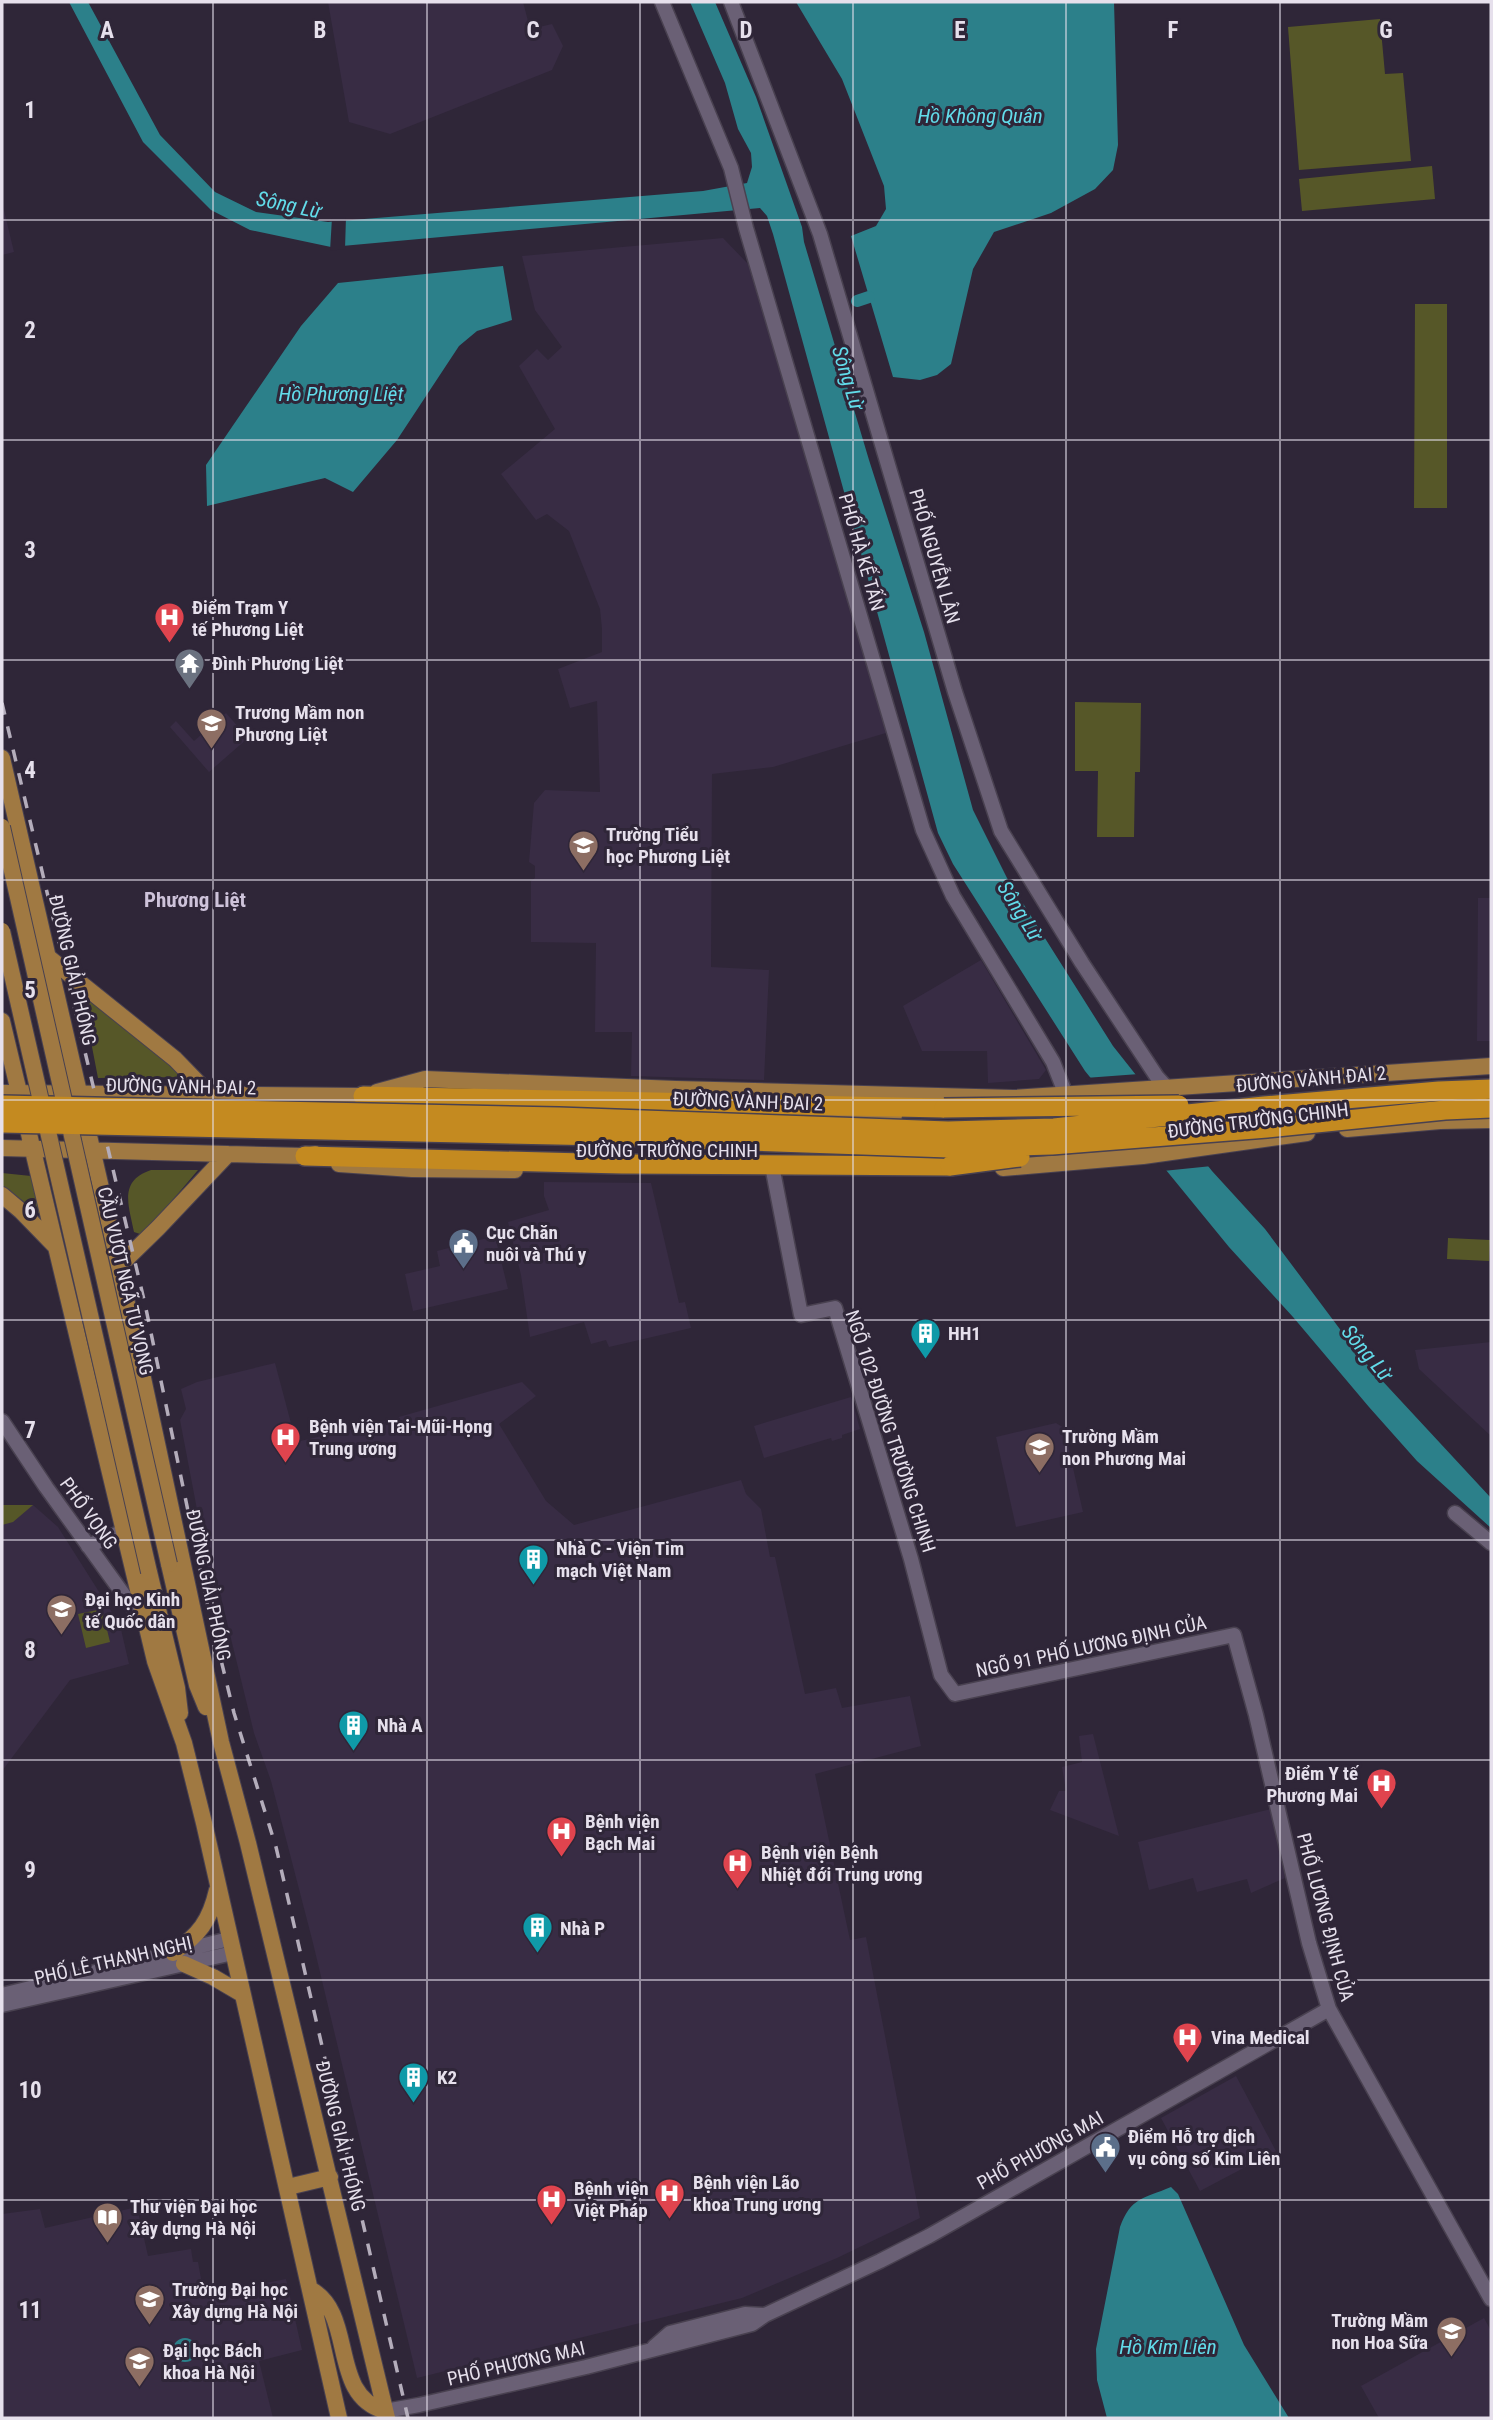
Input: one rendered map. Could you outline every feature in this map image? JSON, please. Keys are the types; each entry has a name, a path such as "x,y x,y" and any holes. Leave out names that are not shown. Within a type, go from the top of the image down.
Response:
{"highway":[{"name":"ĐƯỜNG VÀNH ĐAI 2","path":"2,1105 509,1116 948,1131 1054,1128 1264,1105 1491,1089"},
{"path":"363,1096 944,1108 1264,1105"},
{"name":"ĐƯỜNG VÀNH ĐAI 2","path":"2,1123 618,1137 949,1148 1052,1145 1491,1108"},
{"path":"305,1156 622,1164 950,1166 1061,1152 1176,1144 1267,1128"}],"main road":[{"name":"ĐƯỜNG GIẢI PHÓNG","path":"2,758 119,1266 221,1742 248,1843 386,2414"},
{"name":"CẦU VƯỢT NGÃ TƯ VỌNG","path":"2,827 197,1685 221,1742"},
{"path":"2,931 177,1688 184,1743"},
{"path":"2,950 44,941"},
{"path":"48,957 175,1059 209,1095"},
{"path":"2,1021 155,1661 184,1743 218,1884 338,2418"},
{"name":"ĐƯỜNG TRƯỜNG CHINH","path":"363,1096 425,1079 1013,1098 1491,1066"},
{"path":"1440,1121 1447,1068"},
{"name":"ĐƯỜNG TRƯỜNG CHINH","path":"2,1093 363,1096 408,1106 828,1116 942,1116 1013,1098"},
{"path":"135,1094 146,1152"},
{"path":"828,1116 829,1158"},
{"name":"ĐƯỜNG TRƯỜNG CHINH","path":"2,1149 305,1156 359,1167 412,1170 964,1174 1031,1164 1143,1156 1321,1131 1440,1121 1491,1120"},
{"name":"ĐƯỜNG TRƯỜNG CHINH","path":"305,1156 336,1150 829,1158 957,1157 1031,1164"},
{"path":"119,1266 228,1154"},
{"path":"2,1195 57,1248"},
{"path":"52,1227 65,1210 89,1206 107,1216"},
{"path":"218,1884 208,1919 179,1958 242,1994"},
{"path":"288,2187 330,2177"},
{"path":"310,2289 321,2295 334,2319 356,2391 386,2414"}],"street":[{"name":"PHỐ HÀ KẾ TẤN","path":"662,2 736,183 757,265 923,830 953,897 1074,1095"},
{"name":"PHỐ NGUYỄN LÂN","path":"731,2 823,244 955,692 1001,831 1082,963 1157,1077 1168,1089"},
{"name":"NGÕ 102 ĐƯỜNG TRƯỜNG CHINH","path":"773,1171 786,1250 801,1315 835,1308 911,1559 941,1675 955,1694"},
{"name":"PHỐ VỌNG","path":"2,1421 147,1626"},
{"path":"1455,1513 1491,1543"},
{"path":"88,1546 124,1531"},
{"name":"NGÕ 91 PHỐ LƯƠNG ĐỊNH CỦA","path":"955,1694 1234,1636"},
{"name":"PHỐ LƯƠNG ĐỊNH CỦA","path":"1234,1636 1256,1715 1309,1943 1329,2009 1491,2299"},
{"name":"PHỐ LÊ THANH NGHỊ","path":"2,1995 231,1946"},
{"name":"PHỐ LÊ THANH NGHỊ","path":"2,2005 179,1958"},
{"name":"PHỐ PHƯƠNG MAI","path":"386,2414 573,2370 654,2347 670,2333 745,2314 765,2315 929,2236 1329,2009"}],"shaded area":[{"path":"328,2 523,2 528,21 532,20 535,28 552,24 563,46 552,70 390,134 349,122"},
{"path":"1380,19 1385,74 1403,73 1411,161 1299,170 1288,27"},
{"path":"1432,166 1435,199 1302,211 1299,179"},
{"path":"2,202 14,252 2,255"},
{"path":"723,238 748,264 889,732 773,767 712,774 711,967 769,970 764,1080 631,1076 632,1032 595,1032 596,943 531,942 531,881 535,878 535,866 529,862 534,803 545,790 600,792 597,701 570,708 558,669 602,652 602,629 600,609 569,531 547,514 536,520 501,474 555,429 519,366 537,349 548,360 562,347 535,310 522,256"},
{"path":"1415,304 1447,304 1447,508 1414,508"},
{"path":"1075,702 1141,703 1140,772 1135,772 1134,837 1097,837 1098,771 1075,771"},
{"name":"Trương Mầm non Phương Liệt","path":"226,713 248,738 209,772 170,727 176,721 194,741"},
{"path":"1478,898 1491,898 1491,1041 1477,1041"},
{"path":"981,960 1046,1070 1039,1079 988,1083 987,1051 922,1051 903,1006"},
{"path":"82,995 187,1077 98,1078"},
{"path":"151,1170 198,1170 143,1235 134,1232 128,1195 134,1181"},
{"path":"2,1173 31,1176 40,1214 2,1185"},
{"path":"544,1182 651,1183 679,1303 685,1302 691,1328 609,1347 606,1340 591,1344 584,1322 530,1337 521,1275 508,1222 549,1210 544,1196"},
{"name":"Cục Chăn nuôi và Thú y","path":"495,1236 508,1289 413,1311 405,1274 440,1266 437,1251"},
{"path":"1448,1238 1490,1240 1489,1261 1447,1259"},
{"path":"1491,1342 1491,1436 1419,1369 1415,1350"},
{"name":"Bệnh viện Bạch Mai","path":"275,1363 296,1442 374,1424 522,1382 536,1396 499,1424 546,1501 574,1525 741,1480 746,1494 761,1509 770,1557 775,1557 805,1694 836,1688 842,1708 910,1696 921,1746 815,1774 850,1940 866,1937 920,2218 837,2258 742,2298 417,2378 313,1943 271,1781 254,1733 216,1577 210,1578 180,1420 186,1409 181,1389 197,1382"},
{"path":"851,1397 860,1429 842,1435 842,1438 832,1441 831,1438 764,1458 754,1426"},
{"name":"Trường Mầm non Phương Mai","path":"1056,1423 1064,1428 1083,1512 1016,1527 996,1437"},
{"name":"Đại học Kinh tế Quốc dân","path":"2,1505 33,1505 58,1527 120,1625 129,1664 70,1680 2,1771"},
{"path":"2,1505 33,1505 13,1522 2,1525"},
{"path":"102,1609 110,1642 86,1648 78,1614"},
{"path":"1093,1734 1119,1836 1050,1810 1059,1791 1066,1791 1062,1767 1082,1762 1079,1736"},
{"path":"1271,1809 1285,1878 1251,1893 1247,1879 1197,1892 1193,1878 1149,1890 1138,1842"},
{"path":"1236,2076 1276,2151 1200,2191 1161,2118"},
{"name":"Trường Đại học Xây dựng Hà Nội","path":"137,2207 148,2256 191,2249 193,2262 198,2262 204,2295 286,2279 302,2350 259,2361 273,2418 2,2418 2,2214 40,2209 45,2228"},
{"name":"Trường Mầm non Hoa Sữa","path":"1484,2318 1491,2331 1491,2418 1379,2418 1361,2386"}],"water":[{"name":"Sông Lừ","path":"69,2 88,2 160,135 215,192 256,212 328,222 703,191 747,183 752,167 751,153 738,129 725,83 690,2 715,2 756,97 802,227 804,242 869,460 924,632 973,810 1007,878 1113,1046 1212,1171 1265,1229 1363,1360 1491,1498 1491,1528 1417,1461 1369,1407 1229,1247 1085,1071 953,864 938,833 773,234 767,216 760,208 331,247 250,230 211,210 143,142"},
{"name":"Hồ Không Quân","path":"796,2 1114,2 1118,145 1113,170 1095,189 1051,213 994,232 973,269 951,364 937,375 920,380 893,377 851,236 876,226 886,209 884,186 842,79"},
{"name":"Hồ Phương Liệt","path":"503,266 512,320 477,331 459,346 397,440 353,492 325,478 207,506 206,465 301,326 338,283"},
{"name":"Hồ Kim Liên","path":"1171,2187 1178,2194 1244,2345 1289,2418 1107,2418 1097,2380 1096,2349 1120,2227 1124,2217 1139,2200"},
{"path":"185,2338 194,2341 197,2350 194,2359 185,2362 176,2359 173,2350 176,2341"}],"pier":[{"path":"346,217 345,249 330,251 332,218"},
{"path":"1139,1074 1212,1166 1163,1171 1085,1078"}],"waterway":[{"path":"857,301 869,297"}],"railway":[{"path":"2,703 145,1304 208,1607 234,1713 276,1847 408,2418"}],"place":[{"name":"Điểm Trạm Y tế Phương Liệt","path":"169,645"},
{"name":"Đình Phương Liệt","path":"189,690"},
{"name":"Trương Mầm non Phương Liệt","path":"212,750"},
{"name":"Trường Tiểu học Phương Liệt","path":"583,872"},
{"name":"Cục Chăn nuôi và Thú y","path":"463,1270"},
{"name":"HH1","path":"925,1360"},
{"name":"Bệnh viện Tai-Mũi-Họng Trung ương","path":"286,1464"},
{"name":"Trường Mầm non Phương Mai","path":"1039,1474"},
{"name":"Nhà C - Viện Tim mạch Việt Nam","path":"533,1586"},
{"name":"Đại học Kinh tế Quốc dân","path":"62,1637"},
{"name":"Nhà A","path":"354,1752"},
{"name":"Điểm Y tế Phương Mai","path":"1381,1811"},
{"name":"Bệnh viện Bạch Mai","path":"562,1859"},
{"name":"Bệnh viện Bệnh Nhiệt đới Trung ương","path":"738,1890"},
{"name":"Nhà P","path":"537,1955"},
{"name":"Vina Medical","path":"1188,2064"},
{"name":"K2","path":"414,2104"},
{"name":"Điểm Hỗ trợ dịch vụ công số Kim Liên","path":"1105,2174"},
{"name":"Bệnh viện Lão khoa Trung ương","path":"670,2220"},
{"name":"Bệnh viện Việt Pháp","path":"551,2226"},
{"name":"Thư viện Đại học Xây dựng Hà Nội","path":"107,2244"},
{"name":"Trường Đại học Xây dựng Hà Nội","path":"149,2327"},
{"name":"Trường Mầm non Hoa Sữa","path":"1451,2358"},
{"name":"Đại học Bách khoa Hà Nội","path":"140,2388"}],"district":[{"name":"Phương Liệt","path":"195,900"}]}
